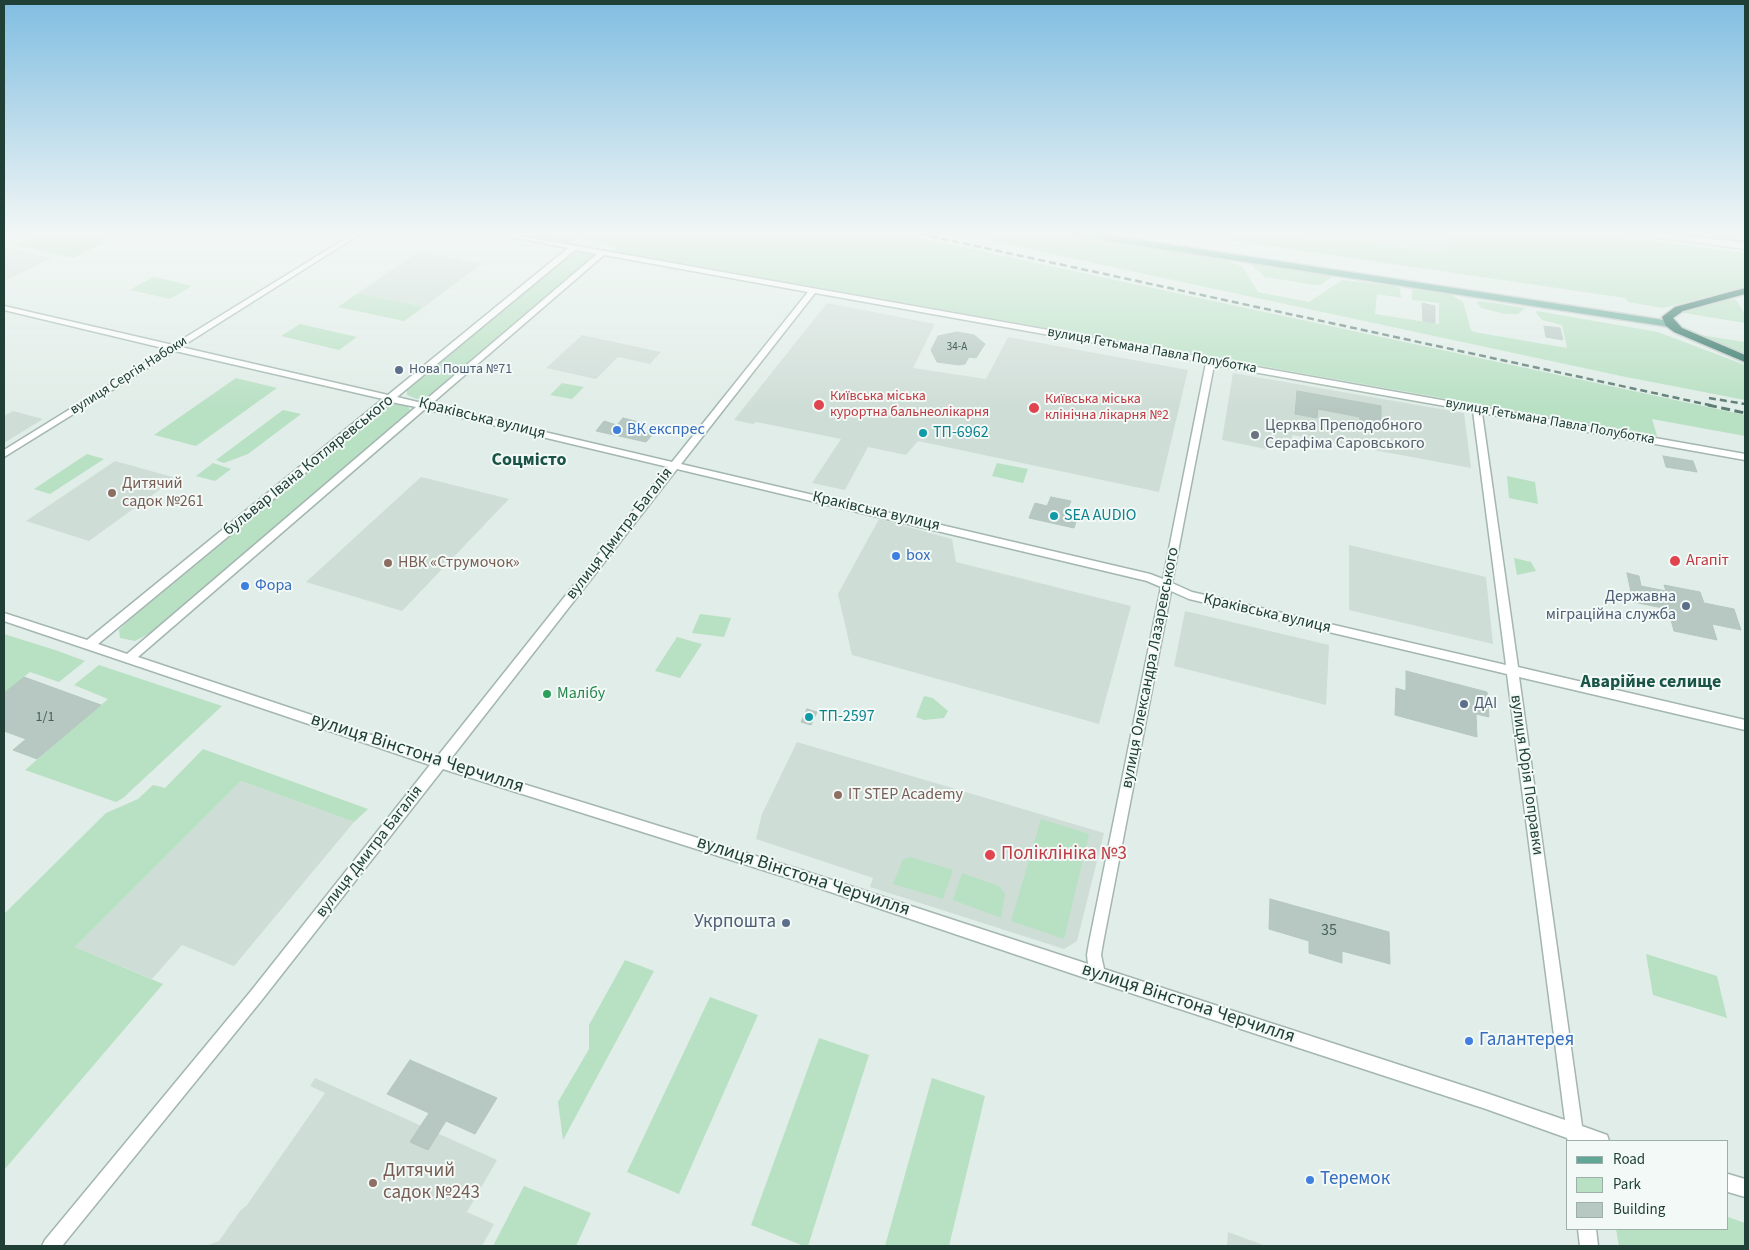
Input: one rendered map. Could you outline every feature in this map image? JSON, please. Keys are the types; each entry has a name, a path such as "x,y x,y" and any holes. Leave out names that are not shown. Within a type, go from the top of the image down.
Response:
{"highway":[{"path":"1740,292 1679,309 1669,320 1687,335 1745,359"}],"main road":[{"path":"1480,292 1669,320"},
{"path":"1496,292 1669,320"}],"street":[{"name":"вулиця Сергія Набоки","path":"4,454 263,292"},
{"name":"бульвар Івана Котляревського","path":"89,646 519,292"},
{"name":"бульвар Івана Котляревського","path":"129,659 556,292"},
{"name":"вулиця Дмитра Багалія","path":"51,1246 256,996 811,292"},
{"name":"вулиця Гетьмана Павла Полуботка","path":"826,292 1745,457"},
{"name":"Краківська вулиця","path":"4,308 392,397 484,421 843,504 1150,578 1189,596 1513,673 1745,725"},
{"name":"вулиця Олександра Лазаревського","path":"1097,975 1094,955 1096,943 1211,361"},
{"name":"вулиця Юрія Поправки","path":"1477,408 1575,1137"},
{"name":"вулиця Вінстона Черчилля","path":"4,617 440,762 800,876 1097,975 1486,1101 1575,1137 1594,1140"},
{"path":"1729,1182 1745,1188"},
{"path":"1587,1230 1589,1246"}],"shaded area":[{"path":"359,292 444,292 424,307"},
{"name":"Київська міська клінічна лікарня №2","path":"827,303 935,324 913,368 986,379 1008,337 1188,370 1159,492 918,441 906,455 868,447 845,490 812,483 841,439 756,422 753,424 734,420"},
{"path":"582,335 661,352 650,364 618,357 596,379 546,368"},
{"path":"1233,373 1464,413 1471,468 1292,435 1291,446 1267,442 1266,449 1222,440"},
{"path":"13,411 43,419 4,443 4,416"},
{"name":"Дитячий садок №261","path":"115,461 176,478 89,541 26,521"},
{"name":"НВК «Струмочок»","path":"421,477 509,499 402,611 306,582"},
{"path":"879,519 952,539 956,562 1131,606 1099,724 852,655 838,594"},
{"path":"1349,545 1486,577 1493,644 1349,610"},
{"path":"1185,611 1329,645 1326,705 1174,666"},
{"name":"Поліклініка №3","path":"797,742 1104,833 1077,941 1064,949 870,887 873,878 756,839 762,814"},
{"path":"241,781 354,822 234,966 182,945 152,979 75,947"},
{"name":"Дитячий садок №243","path":"315,1078 497,1160 467,1212 494,1224 482,1246 206,1246 219,1241 240,1211 247,1205 325,1093 310,1086"},
{"path":"1228,1232 1266,1246 1227,1246"}],"green space":[{"path":"140,292 181,292 170,299"},
{"path":"524,292 551,292 431,395 417,399 407,395 407,390"},
{"path":"845,292 1173,292 1745,415 1745,436 1652,419 1657,436"},
{"path":"1230,292 1260,292 1309,302 1324,292 1400,292 1401,298 1377,294 1375,314 1439,324 1439,303 1412,300 1412,292 1435,292 1452,295 1463,302 1471,330 1474,332 1567,348 1562,325 1542,320 1536,313 1537,311 1658,332 1745,365 1745,400 1621,376"},
{"path":"1586,292 1724,292 1663,308 1628,302 1625,298"},
{"path":"358,293 424,307 404,321 338,307"},
{"path":"1729,299 1736,300 1745,314 1745,323 1684,313 1683,311"},
{"path":"1477,302 1525,308 1518,314 1505,314 1481,308"},
{"path":"300,324 357,337 339,350 281,336"},
{"path":"1694,334 1745,342 1745,356"},
{"path":"236,378 277,388 196,446 154,435"},
{"path":"562,383 584,387 572,399 550,395"},
{"path":"395,404 408,406 410,410 154,631 135,641 120,638 119,630 127,622 386,408"},
{"path":"283,410 301,414 248,454 224,463 216,460"},
{"path":"87,454 104,459 50,494 34,489"},
{"path":"213,463 231,469 215,481 196,476"},
{"path":"997,463 1028,469 1023,483 992,476"},
{"path":"1507,476 1535,482 1538,504 1509,498"},
{"path":"1514,558 1531,562 1536,571 1517,575"},
{"path":"700,614 731,618 724,637 692,633"},
{"path":"4,634 85,661 59,682 30,672 4,693"},
{"path":"677,637 702,644 680,678 655,671"},
{"path":"99,665 222,706 123,798 116,802 25,770 108,699 74,685"},
{"path":"924,696 933,698 948,711 944,718 924,720 916,717"},
{"path":"203,749 368,809 354,822 241,781 75,947 163,984 4,1170 4,914 106,813 138,799 153,785 165,788"},
{"path":"1041,819 1089,834 1064,939 1011,921"},
{"path":"910,857 953,870 943,899 893,884 903,859"},
{"path":"962,873 999,886 1005,894 1001,918 953,900"},
{"path":"1646,954 1717,976 1727,1018 1653,995"},
{"path":"625,960 654,971 563,1140 558,1102 589,1049 589,1025"},
{"path":"710,997 758,1015 679,1194 627,1172"},
{"path":"819,1038 869,1055 808,1246 804,1246 751,1225"},
{"path":"932,1078 985,1096 949,1246 885,1246"},
{"path":"524,1186 591,1213 576,1246 493,1246"},
{"path":"1729,1217 1745,1223 1745,1246 1619,1246 1616,1230 1729,1230"}],"building":[{"path":"1422,303 1435,306 1435,323 1423,321"},
{"path":"1544,326 1560,328 1563,340 1546,337"},
{"path":"957,332 974,335 985,344 976,358 969,357 965,364 937,362 931,350 938,336"},
{"path":"1297,391 1381,406 1381,429 1359,425 1360,417 1318,409 1317,418 1295,414"},
{"name":"ВК експрес","path":"623,418 643,423 637,430 653,434 646,442 596,431 604,421 617,425"},
{"path":"1663,456 1693,461 1697,472 1666,467"},
{"name":"SEA AUDIO","path":"1051,497 1071,501 1067,510 1079,513 1074,528 1029,518 1035,503 1047,506"},
{"name":"Державна міграційна служба","path":"1627,573 1639,576 1641,586 1666,591 1664,585 1700,592 1704,603 1734,609 1741,630 1712,624 1717,640 1674,631 1668,609 1633,602"},
{"name":"ДАІ","path":"1406,671 1487,692 1489,717 1476,714 1477,737 1395,715 1396,688 1406,691"},
{"path":"24,677 101,705 37,759 13,750 26,739 4,731 4,693"},
{"name":"ТП-2597","path":"807,709 817,712 811,725 801,722"},
{"path":"1270,899 1389,932 1390,964 1342,951 1342,963 1309,953 1309,941 1269,929"},
{"path":"410,1060 497,1098 475,1134 446,1121 428,1150 410,1142 429,1113 387,1094"}],"railway":[{"path":"1189,292 1714,406"},
{"path":"1709,398 1745,404"},
{"path":"1708,405 1745,413"}],"place":[{"name":"Нова Пошта №71","path":"399,370"},
{"name":"Київська міська курортна бальнеолікарня","path":"819,405"},
{"name":"Київська міська клінічна лікарня №2","path":"1034,408"},
{"name":"ВК експрес","path":"617,430"},
{"name":"ТП-6962","path":"923,433"},
{"name":"Церква Преподобного Серафіма Саровського","path":"1255,435"},
{"name":"Дитячий садок №261","path":"112,493"},
{"name":"SEA AUDIO","path":"1054,516"},
{"name":"box","path":"896,556"},
{"name":"Агапіт","path":"1675,561"},
{"name":"НВК «Струмочок»","path":"388,563"},
{"name":"Фора","path":"245,586"},
{"name":"Державна міграційна служба","path":"1686,606"},
{"name":"Малібу","path":"547,694"},
{"name":"ДАІ","path":"1464,704"},
{"name":"ТП-2597","path":"809,717"},
{"name":"IT STEP Academy","path":"838,795"},
{"name":"Поліклініка №3","path":"990,855"},
{"name":"Укрпошта","path":"786,923"},
{"name":"Галантерея","path":"1469,1041"},
{"name":"Теремок","path":"1310,1180"},
{"name":"Дитячий садок №243","path":"373,1183"}],"district":[{"name":"Соцмісто","path":"529,461"},
{"name":"Аварійне селище","path":"1651,683"}]}
